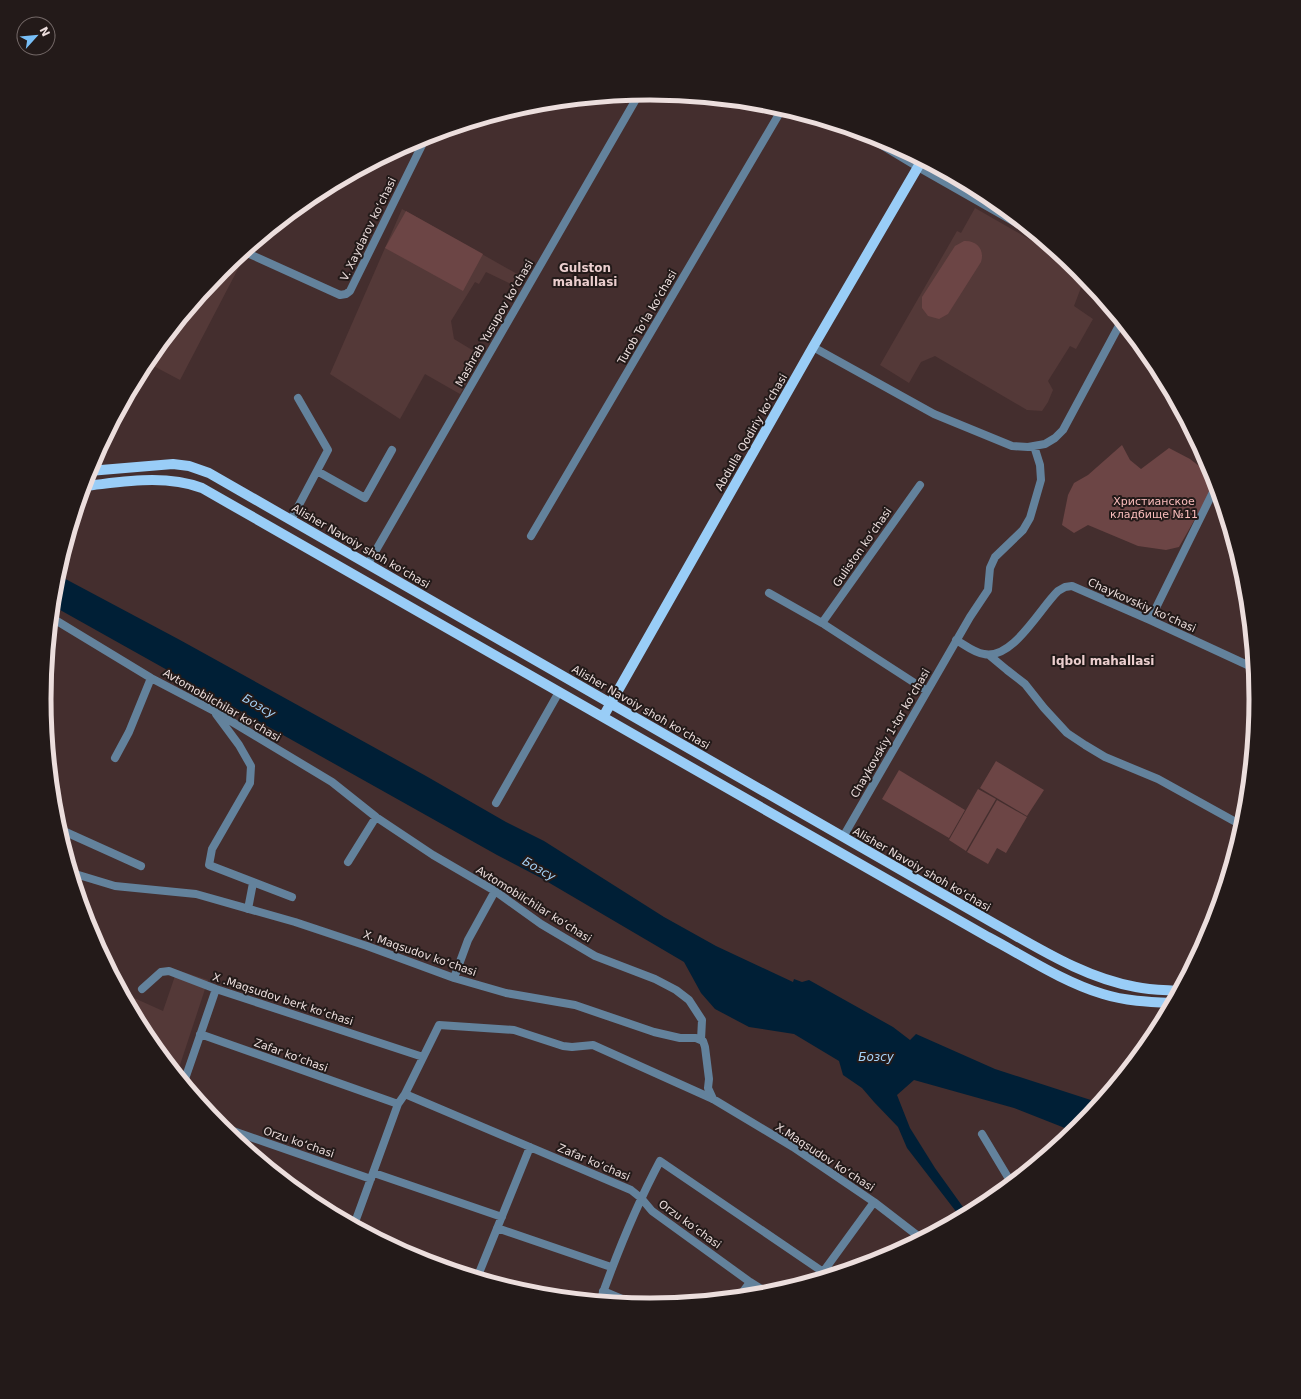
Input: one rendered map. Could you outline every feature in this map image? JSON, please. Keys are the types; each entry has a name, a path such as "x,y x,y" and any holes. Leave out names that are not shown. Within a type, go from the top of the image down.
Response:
{"main road":[{"name":"Abdulla Qodiriy ko‘chasi","path":"603,717 813,347 920,164"},
{"name":"Alisher Navoiy shoh koʻchasi","path":"97,470 166,464 189,466 221,479 1056,958 1081,970 1108,980 1136,987 1174,991"},
{"path":"91,485 160,480 184,483 202,488 988,937 1090,990 1136,1001 1168,1003"}],"street":[{"name":"Mashrab Yusupov ko‘chasi","path":"368,564 636,100"},
{"name":"Turob To‘la ko‘chasi","path":"531,536 779,114"},
{"name":"V. Xaydarov ko‘chasi","path":"250,254 340,295 346,294 350,291 422,146"},
{"path":"922,165 998,211"},
{"path":"813,347 934,414 1012,446 1034,446 1050,441 1063,430 1119,326"},
{"path":"291,520 328,450 298,398"},
{"path":"1034,446 1040,465 1040,480 1030,518 1023,530 995,557 990,568 988,590 956,640 979,653 989,655 1025,684 1067,733 1085,745 1105,757 1158,779 1237,822"},
{"path":"317,471 365,498 392,450"},
{"name":"Guliston ko‘chasi","path":"822,622 920,485"},
{"path":"1150,620 1213,493"},
{"name":"Chaykovskiy ko‘chasi","path":"989,655 1014,644 1055,593 1068,586 1080,589 1249,666"},
{"path":"769,593 822,622 927,692"},
{"name":"Avtomobilchilar ko‘chasi","path":"56,620 151,678 214,711 332,782 376,817 433,855 495,891 541,924 595,956 655,979 676,990 689,1000 702,1020 700,1040"},
{"name":"Chaykovskiy 1-tor ko‘chasi","path":"843,837 956,640"},
{"path":"115,758 129,732 151,678"},
{"path":"496,803 559,692"},
{"path":"214,711 239,745 251,766 250,783 212,849 209,865 292,897"},
{"path":"348,862 376,817"},
{"path":"66,832 141,866"},
{"name":"X. Maqsudov ko‘chasi","path":"77,875 115,886 196,894 295,922 367,946 454,978 506,993 575,1005 654,1032 680,1038 696,1038 700,1040"},
{"path":"248,909 253,883"},
{"path":"454,978 468,940 495,891"},
{"name":"X .Maqsudov berk ko‘chasi","path":"142,989 162,972 169,971 216,989 423,1057"},
{"path":"186,1077 216,989"},
{"name":"X.Maqsudov ko‘chasi","path":"423,1057 439,1025 514,1030 563,1046 572,1047 594,1045 713,1099 793,1147 874,1202 918,1236"},
{"name":"Zafar ko‘chasi","path":"200,1034 398,1104"},
{"path":"700,1040 703,1041 706,1046 709,1079 708,1088 713,1099"},
{"path":"356,1221 398,1104 405,1094 423,1057"},
{"name":"Zafar ko‘chasi","path":"405,1094 631,1190 640,1198"},
{"name":"Orzu ko‘chasi","path":"236,1131 502,1217"},
{"path":"982,1134 1009,1179"},
{"path":"479,1274 530,1147"},
{"path":"601,1297 640,1198 660,1161 825,1273"},
{"name":"Orzu ko‘chasi","path":"640,1198 652,1212 760,1288"},
{"path":"827,1272 874,1202"},
{"path":"497,1228 612,1268"},
{"path":"743,1291 750,1282"},
{"path":"603,1291 620,1298"}],"shaded area":[{"path":"975,208 1046,249 1082,284 1074,306 1093,319 1076,349 1070,346 1048,381 1053,390 1042,411 1027,410 935,356 921,362 909,383 880,365 957,231 961,233"},
{"path":"402,209 519,275 513,285 486,272 479,284 475,282 451,321 454,339 482,356 460,394 425,374 400,419 330,374"},
{"path":"239,264 240,265 180,380 152,365 200,304"},
{"path":"177,970 208,980 179,1069 152,1033 129,996 163,1011"}],"green space":[{"path":"406,211 483,254 463,291 385,248"},
{"path":"964,241 973,242 979,247 982,254 981,262 948,314 939,319 928,316 922,308 922,297 955,246"},
{"name":"Христианское кладбище №11","path":"1122,445 1130,460 1141,469 1169,448 1190,459 1204,470 1211,491 1179,547 1166,550 1138,546 1088,525 1074,533 1062,525 1068,495 1074,483 1088,475"},
{"path":"996,761 1044,790 1027,816 980,788"},
{"path":"899,770 965,810 949,838 882,799"},
{"path":"978,789 996,799 966,851 949,840"},
{"path":"997,800 1027,817 1006,853 997,848 988,864 967,852"}],"water":[{"name":"Бозсу","path":"64,578 180,640 506,822 544,841 664,917 716,946 793,982 794,979 802,982 809,980 893,1027 910,1040 916,1034 995,1069 1095,1101 1068,1129 1014,1108 914,1080 897,1095 910,1128 935,1168 965,1210 958,1214 907,1148 898,1127 862,1088 843,1075 839,1061 794,1034 749,1027 715,1009 701,993 684,962 541,878 497,855 58,609"}],"district":[{"name":"Gulston mahallasi","path":"585,275"},
{"name":"Iqbol mahallasi","path":"1103,661"}]}
